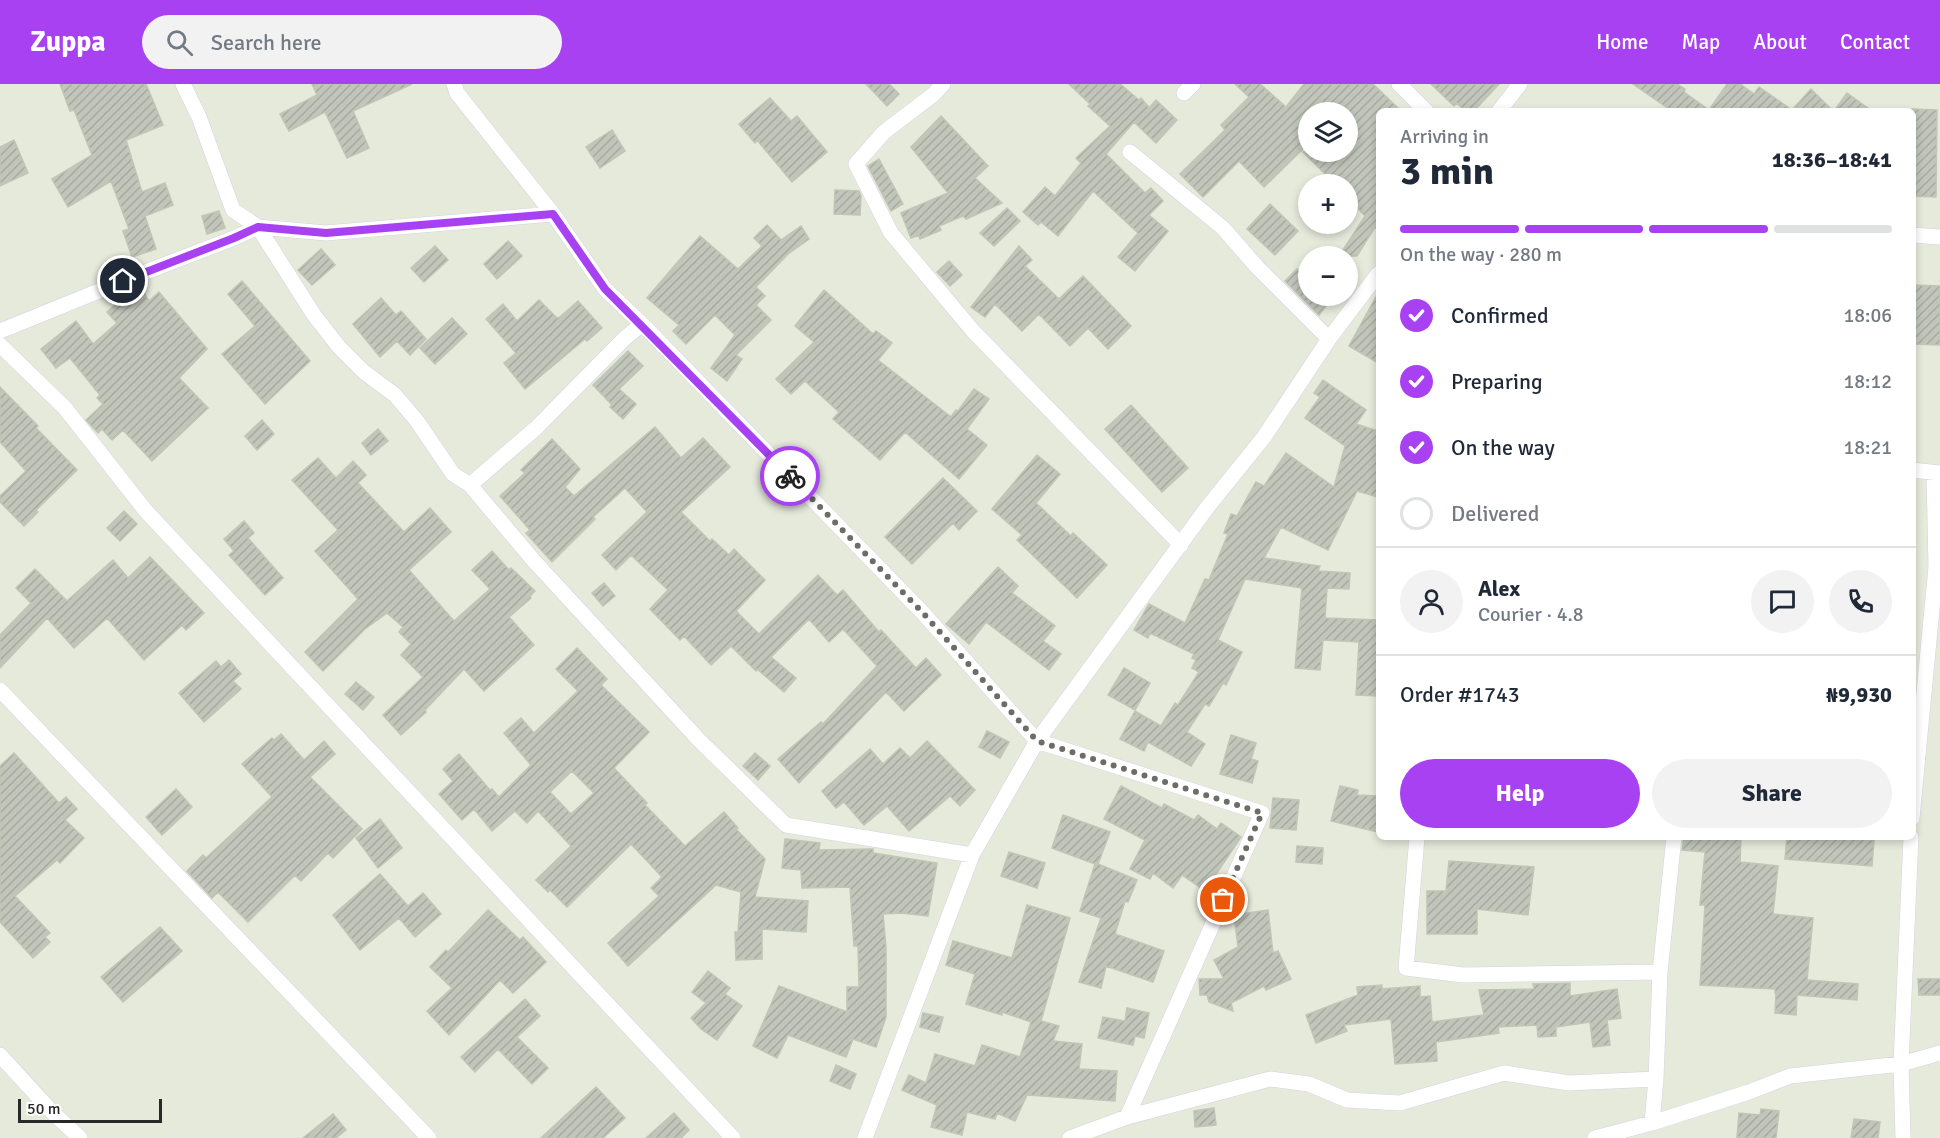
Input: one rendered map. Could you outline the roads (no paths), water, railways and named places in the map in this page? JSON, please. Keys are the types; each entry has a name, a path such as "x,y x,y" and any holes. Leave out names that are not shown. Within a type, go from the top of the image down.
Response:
{"street":[{"path":"183,84 199,117 233,210 258,227 314,315 339,347 364,372 395,395 417,421 453,474 470,485 534,561 699,741 786,825 972,855"},
{"path":"454,84 457,93 553,214 605,289 642,324 923,613 1037,741 1262,813 1127,1117"},
{"path":"943,84 934,94 884,132 856,164 891,233 973,331 1181,545"},
{"path":"1399,84 1423,108"},
{"path":"1501,108 1520,84"},
{"path":"1130,152 1223,228 1293,304 1329,339"},
{"path":"0,331 258,227 326,233 553,214"},
{"path":"1916,235 1940,237"},
{"path":"865,1138 972,855 1037,741 1206,509 1264,437 1329,339 1376,277"},
{"path":"470,485 536,428 625,338 642,324"},
{"path":"0,345 65,408 145,510 733,1138"},
{"path":"1916,470 1937,473 1936,567 1916,776"},
{"path":"0,690 429,1138"},
{"path":"1417,840 1406,968 1463,975 1660,972"},
{"path":"1652,1123 1660,972 1674,840"},
{"path":"1903,1138 1900,1064 1911,840"},
{"path":"1595,1138 1652,1123 1749,1092 1790,1076 1900,1064 1940,1053"},
{"path":"0,1055 51,1112 80,1138"},
{"path":"1070,1138 1127,1117 1270,1079 1309,1084 1347,1100 1400,1103 1504,1073 1569,1083 1656,1079"}]}
